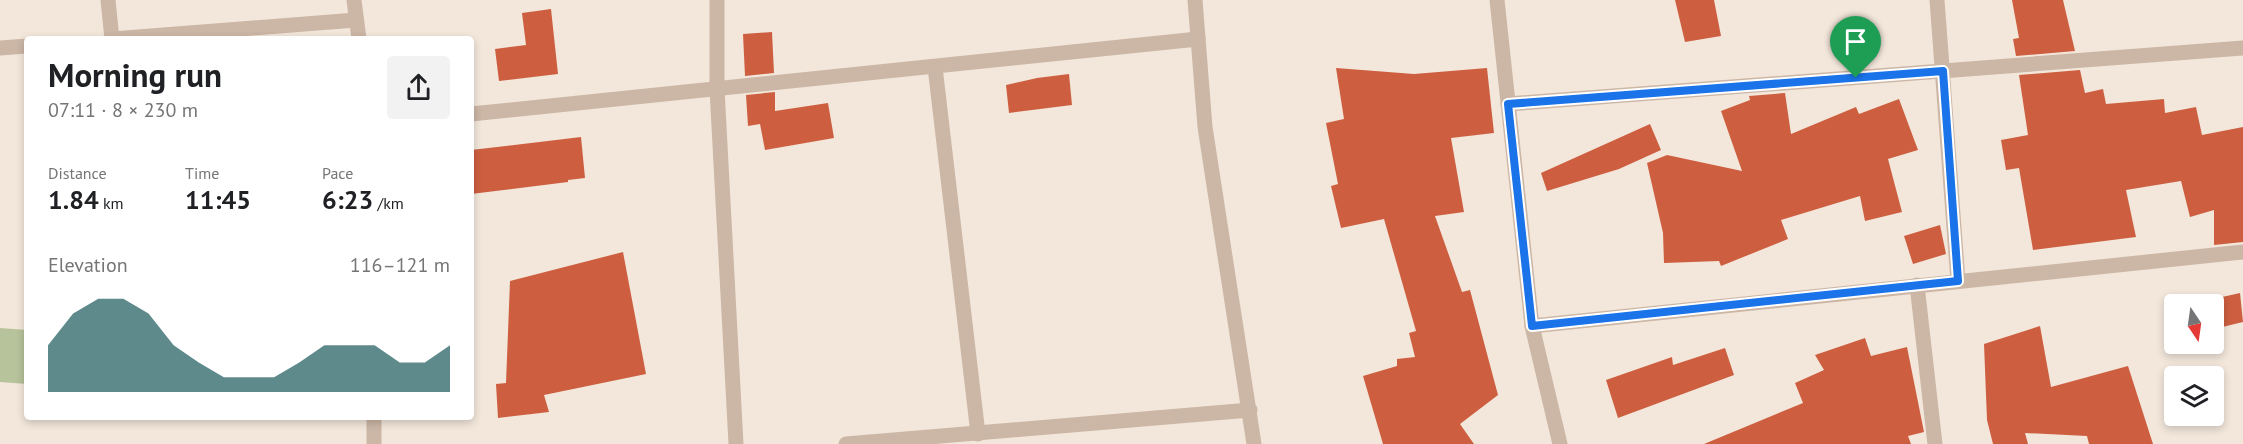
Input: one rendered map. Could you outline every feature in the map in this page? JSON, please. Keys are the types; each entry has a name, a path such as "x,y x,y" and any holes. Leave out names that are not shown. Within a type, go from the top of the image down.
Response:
{"street":[{"path":"108,0 112,36"},
{"path":"354,0 359,36"},
{"path":"717,0 717,89 736,444"},
{"path":"1194,0 1205,128 1254,444"},
{"path":"1497,0 1532,326 1560,444"},
{"path":"1937,0 1958,281"},
{"path":"151,36 356,20"},
{"path":"474,114 1198,39"},
{"path":"0,48 24,46"},
{"path":"1508,104 2243,48"},
{"path":"935,67 978,434"},
{"path":"1532,326 2243,252"},
{"path":"1917,285 1935,444"},
{"path":"846,444 1250,410"},
{"path":"374,420 374,444"}],"green space":[{"path":"0,328 24,330 24,384 0,382"}],"building":[{"path":"1675,0 1714,0 1721,36 1685,42"},
{"path":"2012,0 2063,0 2075,51 2016,56 2013,39 2019,38"},
{"path":"551,9 558,74 499,81 495,49 526,45 522,13"},
{"path":"772,32 774,73 745,76 743,34"},
{"path":"1336,68 1414,74 1487,68 1494,133 1451,138 1464,212 1435,216 1462,292 1470,290 1498,395 1460,424 1474,444 1383,444 1363,376 1397,366 1397,359 1415,357 1409,333 1416,331 1384,219 1341,228 1331,186 1338,184 1326,123 1344,119"},
{"path":"2080,70 2085,93 2103,89 2106,104 2164,99 2165,113 2196,107 2202,135 2243,127 2243,242 2214,245 2214,210 2190,217 2181,181 2126,190 2136,237 2033,250 2019,168 2006,170 2001,140 2028,135 2019,75"},
{"path":"1069,74 1072,105 1009,113 1006,85"},
{"path":"775,92 775,111 828,103 834,138 765,150 760,124 748,126 746,95"},
{"path":"1785,93 1791,134 1856,107 1859,114 1899,99 1918,150 1888,159 1902,212 1865,221 1860,196 1781,220 1788,239 1721,266 1719,261 1664,263 1663,233 1647,163 1667,155 1742,171 1721,111 1750,100 1749,96"},
{"path":"1650,124 1661,150 1619,169 1547,191 1541,173"},
{"path":"581,137 585,178 474,194 474,150"},
{"path":"1940,225 1946,254 1913,264 1904,236"},
{"path":"623,252 646,374 544,395 549,412 498,418 496,384 506,383 510,281"},
{"path":"2240,293 2243,322 2224,327 2224,297"},
{"path":"2040,326 2051,387 2128,366 2153,444 2089,444 2087,436 2025,433 2028,444 1993,444 1987,420 1984,344"},
{"path":"1865,338 1871,356 1907,347 1924,432 1908,436 1911,444 1704,444 1803,403 1795,383 1824,370 1815,355"},
{"path":"1725,348 1734,375 1618,418 1606,380 1672,357 1673,365"}],"route":[{"path":"1943,71 1958,281 1532,326 1508,104 1856,78 1943,71"}]}
